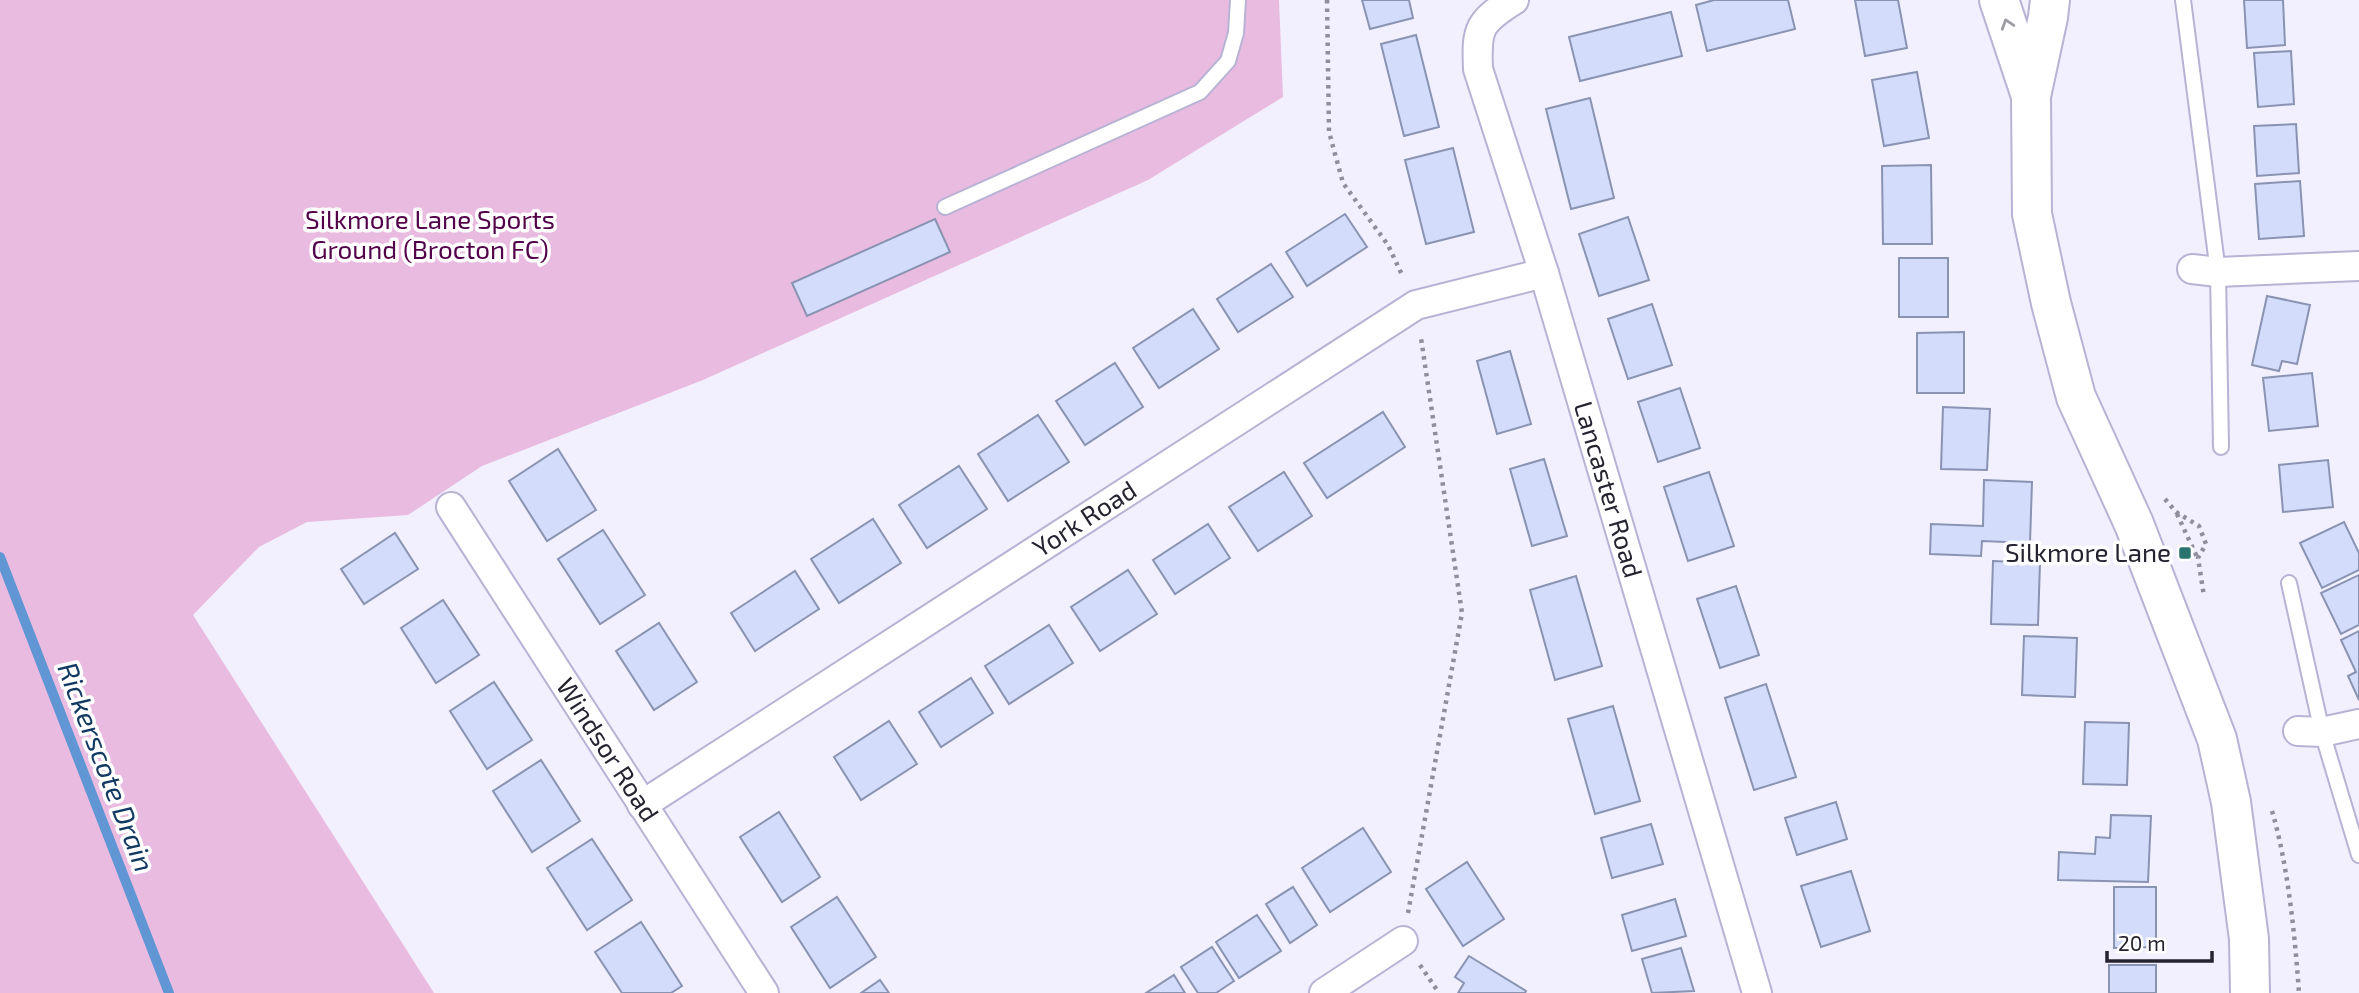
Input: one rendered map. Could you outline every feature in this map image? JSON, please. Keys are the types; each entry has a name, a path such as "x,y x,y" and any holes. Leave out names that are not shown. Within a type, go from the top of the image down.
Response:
{"street":[{"name":"Lancaster Road","path":"1514,0 1488,17 1477,41 1478,69 1544,273 1757,993"},
{"path":"1999,0 2031,96"},
{"path":"2050,0 2031,96 2032,214 2051,303 2076,397 2134,524 2217,739 2231,802 2249,939 2249,993"},
{"path":"2205,270 2359,266"},
{"name":"York Road","path":"642,804 1416,305 1544,273"},
{"name":"Windsor Road","path":"451,507 764,993"},
{"path":"2310,732 2359,724"},
{"path":"1324,993 1403,941"}],"lane":[{"path":"945,207 1200,92 1228,61 1236,33 1238,0"},
{"path":"2183,0 2221,447"},
{"path":"2289,583 2310,732 2359,855"}],"path":[{"path":"1327,0 1329,132 1343,183 1388,245 1416,305 1462,613 1403,941 1439,993"},
{"path":"2160,494 2176,512 2199,526 2206,544 2197,558"},
{"path":"2176,512 2197,558 2205,602"},
{"path":"2270,804 2278,830 2296,947 2299,993"}],"green space":[{"name":"Silkmore Lane Sports Ground (Brocton FC)","path":"0,0 1279,0 1283,97 1148,180 703,380 482,466 408,515 307,522 259,547 193,615 434,993 0,993"}],"building":[{"path":"1362,0 1409,0 1413,18 1370,29"},
{"path":"1714,0 1788,0 1795,29 1707,51 1696,5"},
{"path":"1855,0 1898,0 1907,48 1865,56"},
{"path":"2244,0 2283,0 2285,45 2247,48"},
{"path":"1671,12 1682,56 1580,81 1569,37"},
{"path":"1416,35 1439,127 1404,136 1381,44"},
{"path":"2291,51 2294,104 2258,107 2254,53"},
{"path":"1917,72 1929,138 1884,146 1872,80"},
{"path":"1590,98 1614,198 1571,209 1546,109"},
{"path":"2296,124 2299,173 2257,176 2254,126"},
{"path":"1453,148 1474,232 1426,244 1405,160"},
{"path":"1931,165 1932,244 1883,244 1882,166"},
{"path":"2300,181 2304,236 2259,239 2255,184"},
{"path":"1345,214 1367,247 1307,286 1286,252"},
{"path":"1628,217 1649,280 1599,296 1579,234"},
{"path":"935,219 950,252 807,316 792,283"},
{"path":"1899,258 1948,258 1948,317 1899,317"},
{"path":"1271,264 1293,297 1238,332 1217,299"},
{"path":"2267,296 2310,305 2297,364 2282,361 2279,371 2252,365"},
{"path":"1652,304 1672,365 1628,379 1608,319"},
{"path":"1193,309 1219,349 1159,388 1133,348"},
{"path":"1964,332 1964,393 1917,393 1917,333"},
{"path":"1510,351 1531,424 1497,434 1477,361"},
{"path":"1115,363 1143,407 1085,445 1056,401"},
{"path":"2312,373 2318,426 2269,431 2263,378"},
{"path":"1680,388 1700,448 1658,462 1638,402"},
{"path":"1943,407 1990,409 1987,470 1941,469"},
{"path":"1383,412 1405,447 1327,498 1304,463"},
{"path":"1038,415 1069,462 1008,501 978,454"},
{"path":"558,449 596,510 547,541 509,481"},
{"path":"1544,459 1567,536 1532,546 1510,469"},
{"path":"2328,460 2333,507 2283,512 2279,465"},
{"path":"959,466 987,509 927,548 899,505"},
{"path":"1284,472 1312,516 1258,551 1229,507"},
{"path":"1709,472 1734,546 1688,561 1664,487"},
{"path":"1984,480 2032,482 2030,543 1982,541 1981,556 1930,554 1931,524 1983,526"},
{"path":"873,519 901,563 839,603 811,559"},
{"path":"2344,522 2359,553 2359,570 2322,588 2300,543"},
{"path":"1208,524 1230,558 1175,594 1153,560"},
{"path":"603,530 645,595 600,624 558,559"},
{"path":"395,533 418,569 364,604 341,569"},
{"path":"1993,561 2040,563 2038,625 1991,624"},
{"path":"1128,570 1157,614 1100,651 1071,607"},
{"path":"795,571 819,609 755,651 731,613"},
{"path":"2359,575 2359,625 2341,634 2321,593"},
{"path":"1576,576 1602,666 1555,680 1530,590"},
{"path":"1736,586 1759,655 1720,668 1697,599"},
{"path":"443,600 479,655 436,683 401,628"},
{"path":"659,623 697,682 654,710 616,651"},
{"path":"1049,625 1073,663 1009,704 985,666"},
{"path":"2359,631 2359,700 2348,676 2356,672 2341,640"},
{"path":"2024,636 2077,638 2075,697 2022,695"},
{"path":"971,678 993,713 941,747 919,712"},
{"path":"494,682 532,740 487,769 450,711"},
{"path":"1766,684 1796,777 1754,790 1725,698"},
{"path":"1613,706 1640,801 1595,814 1568,719"},
{"path":"889,721 917,764 861,800 834,757"},
{"path":"2085,722 2129,723 2127,785 2083,784"},
{"path":"541,760 580,821 532,852 493,791"},
{"path":"1836,802 1847,839 1797,855 1785,818"},
{"path":"779,812 820,877 782,902 740,837"},
{"path":"2111,815 2151,816 2148,882 2058,880 2059,852 2095,854 2096,837 2110,838"},
{"path":"1651,824 1663,864 1612,878 1601,838"},
{"path":"1363,828 1391,872 1330,912 1302,868"},
{"path":"592,839 632,900 587,930 547,868"},
{"path":"1467,862 1504,919 1463,946 1426,889"},
{"path":"1851,871 1870,931 1821,947 1801,886"},
{"path":"1293,887 1317,925 1290,943 1266,904"},
{"path":"2114,887 2156,887 2156,947 2114,948"},
{"path":"837,897 876,957 830,988 791,927"},
{"path":"1675,899 1686,936 1632,951 1622,915"},
{"path":"1257,915 1281,951 1239,978 1216,942"},
{"path":"641,922 682,986 671,993 622,993 595,952"},
{"path":"1212,947 1234,981 1216,993 1198,993 1181,967"},
{"path":"1681,948 1694,991 1652,993 1642,959"},
{"path":"1469,956 1526,991 1525,993 1458,993 1464,983 1455,977"},
{"path":"2109,965 2156,965 2156,993 2109,993"},
{"path":"1174,975 1185,993 1146,993"},
{"path":"880,980 889,993 861,993"}],"waterway":[{"name":"Rickerscote Drain","path":"0,557 169,993"}],"place":[{"name":"Silkmore Lane","path":"2185,553"}]}
